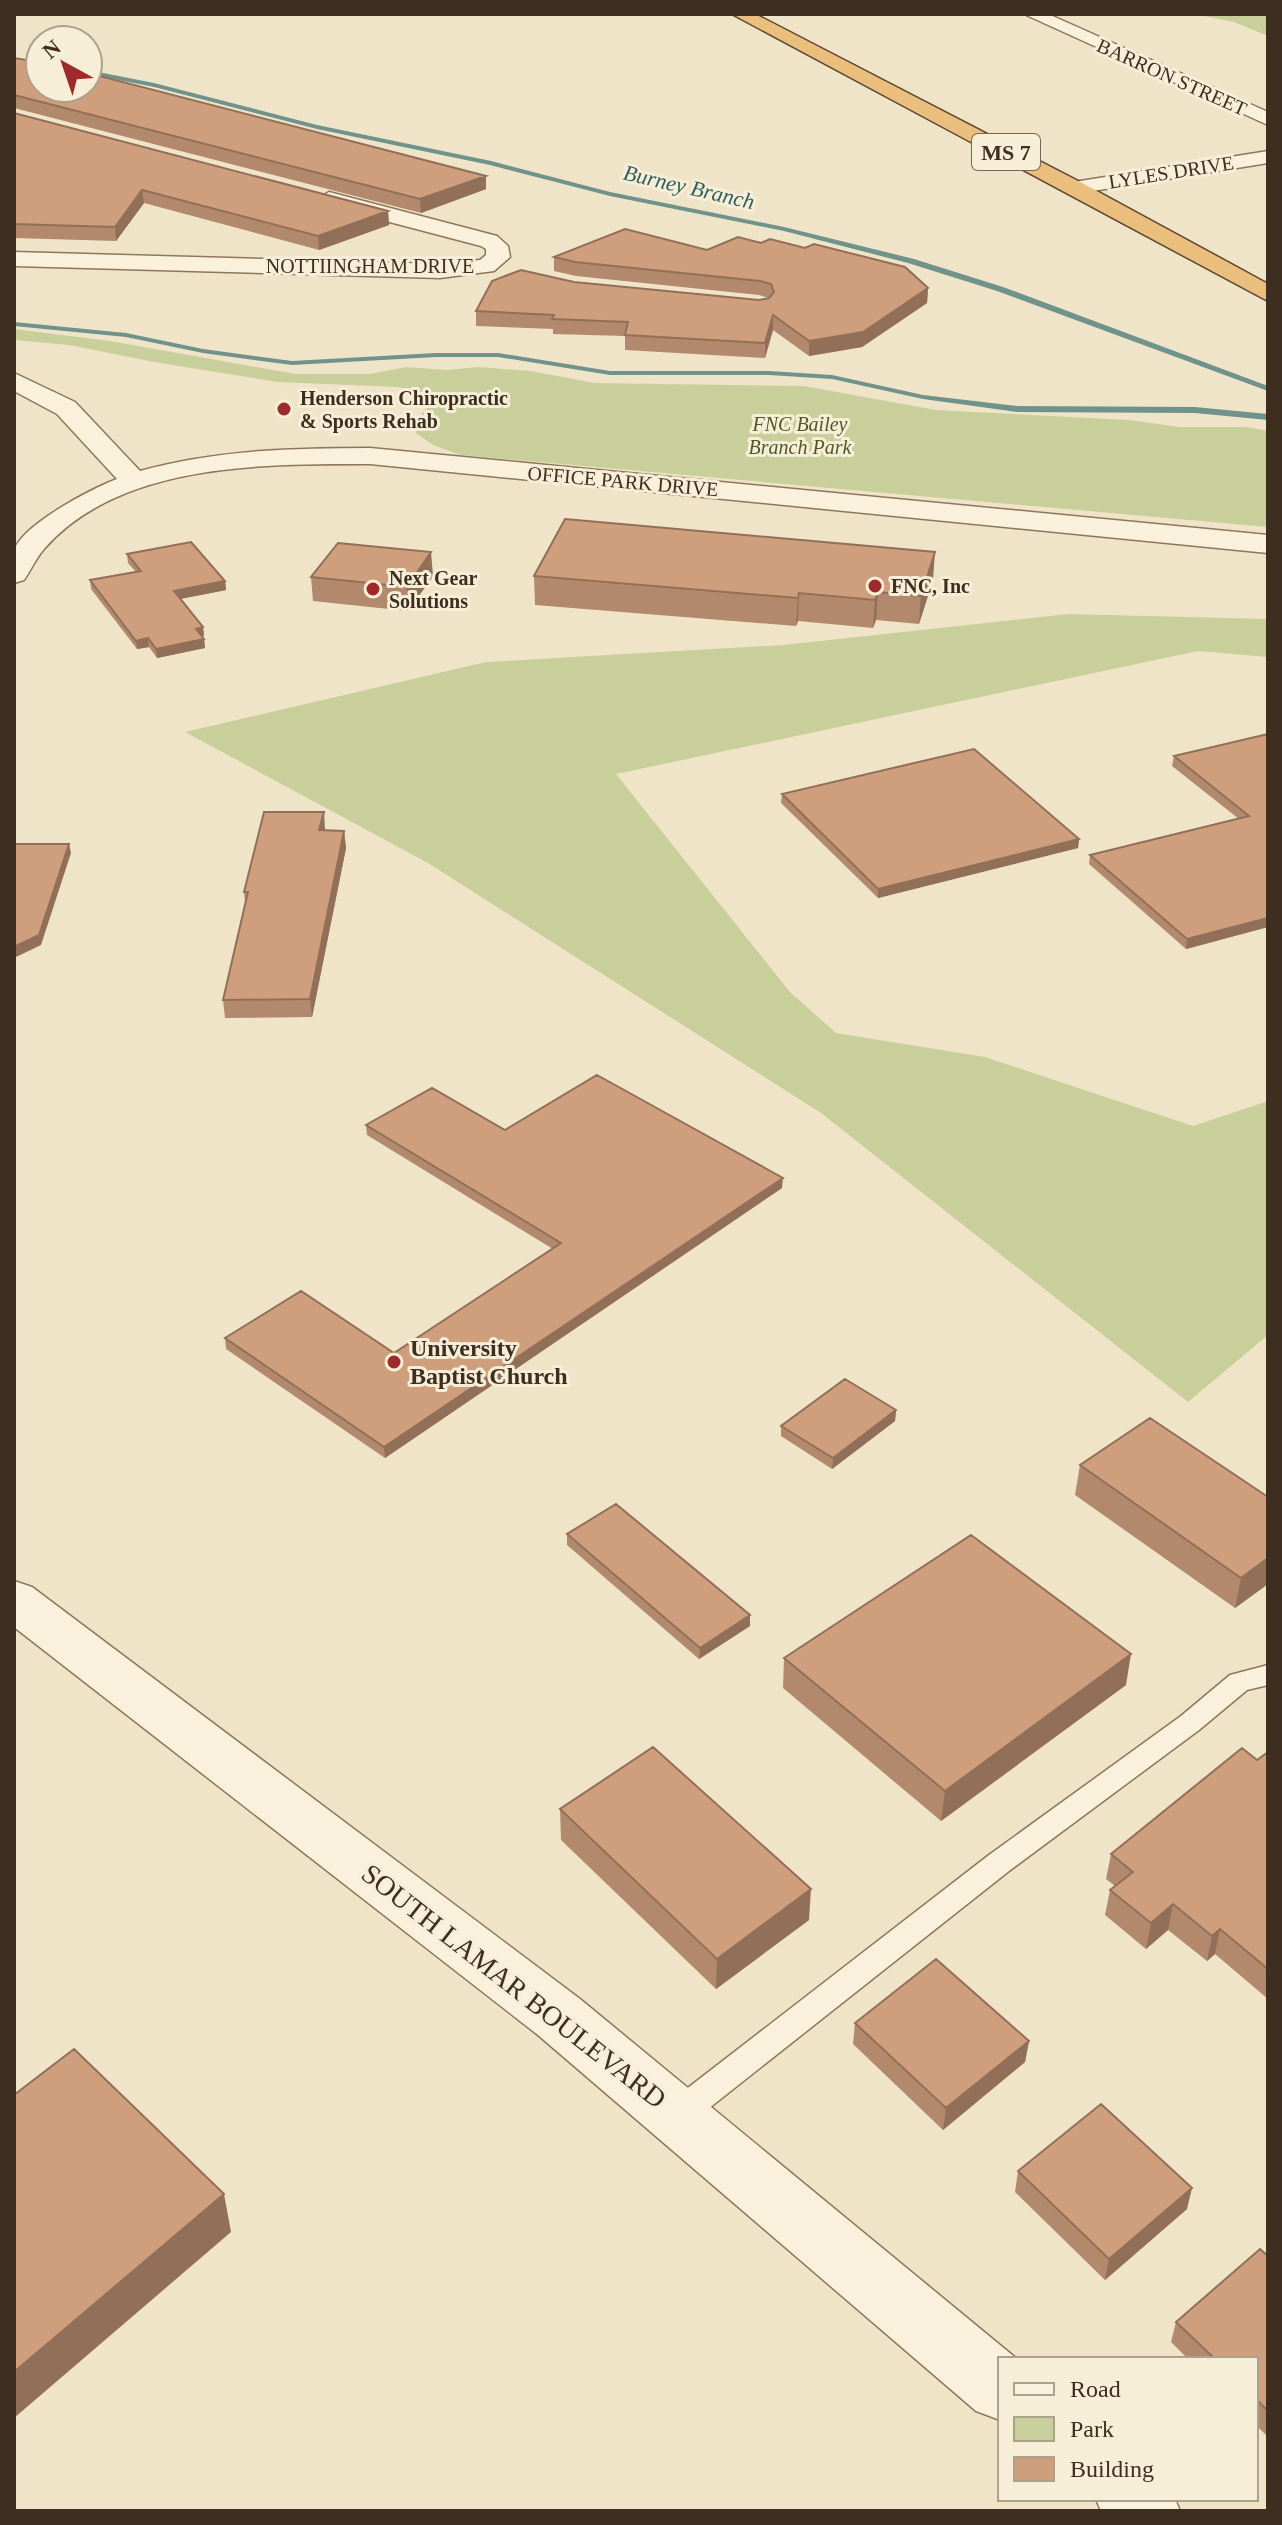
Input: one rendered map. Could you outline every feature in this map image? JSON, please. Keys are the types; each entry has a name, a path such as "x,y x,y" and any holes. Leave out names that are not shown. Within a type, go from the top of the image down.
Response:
{"highway":[{"name":"MS 7","path":"741,14 1074,188 1268,294"}],"street":[{"name":"BARRON STREET","path":"1033,14 1268,119"},
{"name":"LYLES DRIVE","path":"1074,188 1268,157"},
{"name":"NOTTIINGHAM DRIVE","path":"14,259 440,271 486,266 498,257 497,246 489,241 307,193"},
{"path":"486,266 518,273"},
{"path":"14,381 66,408 135,482"},
{"name":"OFFICE PARK DRIVE","path":"14,574 36,540 75,508 135,482 234,460 301,456 370,456 1268,544"},
{"name":"SOUTH LAMAR BOULEVARD","path":"14,1600 559,2017 998,2386"}],"lane":[{"path":"677,2115 986,1872 1190,1723 1239,1682 1268,1675"}],"green space":[{"path":"1194,14 1268,14 1268,36 1234,22"},
{"name":"FNC Bailey Branch Park","path":"14,329 110,341 296,374 370,374 406,367 446,370 479,367 531,371 595,383 804,386 936,410 1129,420 1179,427 1246,427 1268,431 1268,527 460,455 433,445 416,433 417,419 436,398 398,387 277,382 69,345 14,340"},
{"path":"1068,614 1268,619 1268,657 1198,651 616,774 790,992 836,1033 985,1057 1193,1126 1268,1101 1268,1335 1188,1402 821,1113 428,863 185,732 486,662 783,645"}],"building":[{"path":"14,58 24,60 24,98 14,95"},
{"path":"104,77 486,176 420,199 49,104 104,104"},
{"path":"14,113 388,211 318,236 142,190 115,227 14,224"},
{"path":"625,229 707,250 738,237 761,243 770,239 805,248 814,244 905,267 928,288 863,332 809,341 773,315 765,343 625,335 628,322 552,319 554,315 476,311 492,281 521,270 574,282 759,300 769,298 774,292 771,284 760,281 575,262 554,257"},
{"path":"565,519 935,552 921,596 878,592 875,600 799,593 798,598 534,576"},
{"path":"191,542 225,581 174,591 203,627 196,629 204,639 156,649 148,638 136,641 90,580 141,571 127,554"},
{"path":"338,543 431,552 407,587 311,577"},
{"path":"1268,734 1268,918 1187,939 1090,855 1249,816 1174,756"},
{"path":"974,749 1079,839 878,889 782,794"},
{"path":"264,812 324,812 319,830 344,831 310,999 223,1000 248,892 244,892"},
{"path":"14,844 69,844 39,935 14,947"},
{"path":"597,1075 783,1178 384,1447 225,1338 301,1291 394,1353 561,1243 366,1125 432,1088 505,1130"},
{"path":"845,1379 896,1410 833,1458 781,1426"},
{"path":"1150,1418 1268,1497 1268,1558 1241,1578 1080,1465"},
{"path":"616,1504 750,1615 700,1648 567,1534"},
{"path":"971,1535 1131,1654 945,1791 784,1658"},
{"path":"653,1747 811,1889 717,1959 560,1809"},
{"path":"1242,1748 1257,1760 1268,1752 1268,1969 1220,1929 1212,1936 1173,1904 1151,1923 1110,1890 1133,1872 1111,1854"},
{"path":"936,1959 1029,2041 946,2108 855,2023"},
{"path":"74,2049 224,2194 14,2372 14,2095"},
{"path":"1101,2104 1192,2188 1109,2259 1018,2171"},
{"path":"1260,2249 1268,2256 1268,2411 1258,2401 1258,2357 1213,2357 1176,2322"}],"waterway":[{"name":"Burney Branch","path":"104,75 317,127 491,163 610,194 784,229 911,261 1000,289 1268,389"},
{"path":"14,324 126,335 203,351 292,363 436,355 498,355 610,373 769,373 832,377 923,397 1017,409 1195,410 1268,417"}],"place":[{"name":"Henderson Chiropractic & Sports Rehab","path":"284,409"},
{"name":"FNC, Inc","path":"875,586"},
{"name":"Next Gear Solutions","path":"373,589"},
{"name":"University Baptist Church","path":"394,1362"}]}
